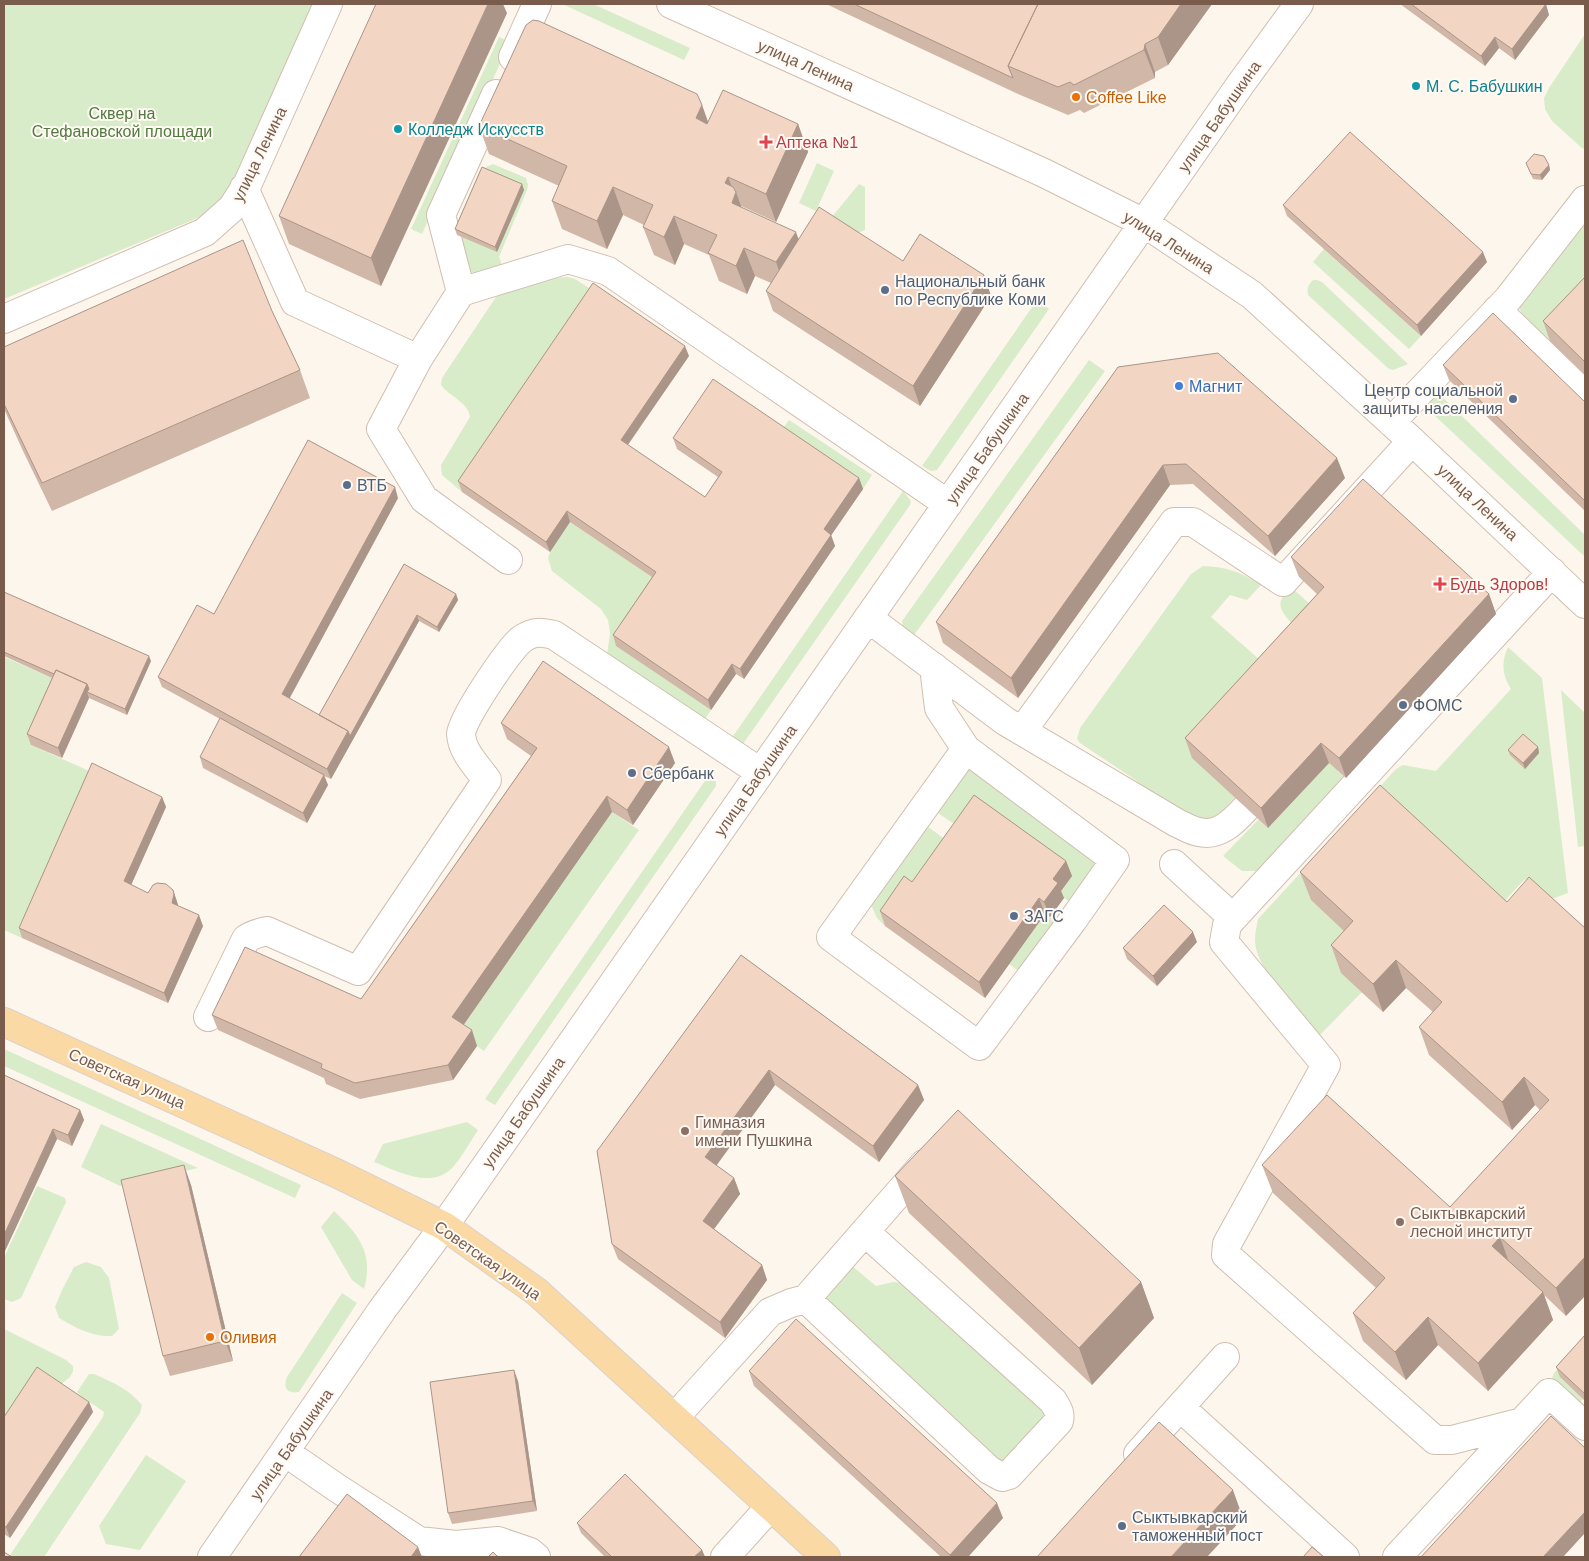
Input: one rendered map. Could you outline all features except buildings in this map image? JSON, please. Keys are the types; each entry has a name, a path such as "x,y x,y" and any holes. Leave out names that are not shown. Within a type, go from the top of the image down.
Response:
{"main road":[{"name":"Советская улица","path":"4,1022 336,1173 444,1226 537,1292 826,1557"}],"street":[{"name":"улица Ленина","path":"4,319 205,232 232,208 244,188 328,4"},
{"path":"460,292 441,216 537,4"},
{"name":"улица Ленина","path":"671,4 1044,172 1144,223 1252,294 1584,600"},
{"name":"улица Бабушкина","path":"212,1557 382,1310 444,1226 1299,4"},
{"path":"244,188 295,302 418,359"},
{"path":"1391,422 1508,299 1585,200"},
{"path":"508,560 424,499 381,429 418,359 460,292 568,259 608,271 948,504"},
{"path":"1497,310 1585,395"},
{"path":"1022,731 1174,522 1193,522 1283,582 1412,441"},
{"path":"1522,1422 1452,1440 1435,1440 1226,1255 1227,1244 1326,1066 1224,942 1227,925 1233,918 1552,572"},
{"path":"868,618 1005,721 1177,823 1199,832 1212,832 1229,826 1246,808"},
{"path":"208,1017 246,939 259,932 267,931 358,970 486,780 464,747 460,732 465,719 506,655 521,639 538,632 554,635 760,772"},
{"path":"934,667 939,708 966,749 1114,860 1073,920 980,1046 831,937 966,749"},
{"path":"1174,864 1233,918"},
{"path":"674,1418 770,1312 806,1299 940,1145"},
{"path":"806,1299 989,1470 997,1475 1002,1477 1008,1475 1059,1421 1058,1409 1052,1401 865,1232"},
{"path":"1122,1471 1225,1357"},
{"path":"1397,1557 1549,1393 1585,1426"},
{"path":"1180,1407 1345,1557"},
{"path":"285,1452 419,1541 456,1545 498,1541 530,1552 536,1557"},
{"path":"726,1557 770,1507"}],"green space":[{"name":"Сквер на Стефановской площади","path":"4,4 313,4 238,177 224,198 200,217 4,299"},
{"path":"562,4 593,4 690,48 684,60"},
{"path":"1585,34 1585,146 1583,149 1552,121 1545,109 1544,98"},
{"path":"499,37 510,42 422,234 411,229"},
{"path":"817,163 834,171 816,211 799,203"},
{"path":"493,164 526,178 528,185 499,257 501,266 486,278 460,268 451,237 480,170"},
{"path":"859,184 865,187 865,230 857,233 831,218"},
{"path":"1585,222 1585,304 1550,341 1523,317 1519,307"},
{"path":"1324,249 1421,336 1409,349 1313,262"},
{"path":"568,277 575,279 597,293 462,492 442,475 441,465 470,417 466,408 441,385 442,378 498,294 523,284"},
{"path":"1313,280 1322,282 1408,364 1393,370 1389,369 1308,295 1308,287"},
{"path":"1037,300 1049,309 937,470 931,471 922,466"},
{"path":"1089,360 1105,371 912,638 903,629 902,621"},
{"path":"1436,391 1585,535 1585,557 1432,413 1429,403 1431,396"},
{"path":"789,420 872,475 863,489 780,432"},
{"path":"903,491 911,501 910,505 743,744 735,745 729,742"},
{"path":"570,522 660,582 617,646 711,710 702,724 607,655 610,633 608,620 601,609 552,571 548,558 550,552"},
{"path":"1203,566 1234,571 1261,585 1247,600 1230,595 1211,617 1260,660 1293,625 1280,606 1283,597 1292,588 1323,616 1235,797 1221,812 1206,822 1189,819 1080,743 1077,739 1080,728 1191,574"},
{"path":"1508,647 1542,678 1568,893 1549,900 1525,879 1499,907 1363,949 1362,992 1319,1036 1290,1003 1262,963 1255,939 1258,919 1396,769 1403,765 1436,771 1511,689 1504,674 1504,658"},
{"path":"4,657 59,681 31,745 96,774 22,938 4,930"},
{"path":"1561,690 1585,713 1585,846 1578,847"},
{"path":"1329,763 1346,778 1260,871 1242,871 1223,856 1259,819 1268,828"},
{"path":"971,766 1096,857 1099,868 1073,904 932,809"},
{"path":"709,775 716,782 716,786 495,1105 485,1099"},
{"path":"612,812 639,830 484,1051 458,1033"},
{"path":"923,823 947,841 885,926 877,918 871,905"},
{"path":"1045,914 1060,925 1024,975 1009,964"},
{"path":"4,1049 301,1185 295,1198 4,1066"},
{"path":"467,1122 478,1130 454,1166 436,1177 415,1177 374,1162 383,1144"},
{"path":"101,1124 198,1168 120,1186 81,1167"},
{"path":"37,1186 65,1198 66,1202 21,1298 12,1302 4,1299 4,1258"},
{"path":"334,1211 351,1228 362,1246 367,1265 364,1289 352,1280 321,1227"},
{"path":"86,1262 101,1267 109,1278 119,1329 112,1336 98,1335 72,1325 59,1318 55,1307 74,1267"},
{"path":"851,1265 876,1286 893,1282 912,1284 1051,1413 1003,1468 825,1300"},
{"path":"342,1293 357,1303 299,1392 289,1391 286,1387 287,1377"},
{"path":"4,1329 66,1360 73,1366 73,1371 70,1377 4,1432"},
{"path":"1585,1339 1560,1377 1583,1399 1576,1406 1551,1381 1554,1373"},
{"path":"89,1374 94,1374 120,1386 132,1395 142,1405 140,1413 44,1557 10,1557 103,1417 104,1412 77,1392"},
{"path":"146,1455 186,1481 140,1550 106,1544 99,1526"}],"place":[{"name":"М. С. Бабушкин","path":"1416,86"},
{"name":"Coffee Like","path":"1076,97"},
{"name":"Колледж Искусств","path":"398,129"},
{"name":"Аптека №1","path":"766,142"},
{"name":"Национальный банк по Республике Коми","path":"885,290"},
{"name":"Магнит","path":"1179,386"},
{"name":"Центр социальной защиты населения","path":"1513,399"},
{"name":"ВТБ","path":"347,485"},
{"name":"Будь Здоров!","path":"1440,584"},
{"name":"ФОМС","path":"1403,705"},
{"name":"Сбербанк","path":"632,773"},
{"name":"ЗАГС","path":"1014,916"},
{"name":"Гимназия имени Пушкина","path":"685,1131"},
{"name":"Сыктывкарский лесной институт","path":"1400,1222"},
{"name":"Оливия","path":"210,1337"},
{"name":"Сыктывкарский таможенный пост","path":"1122,1526"}]}
